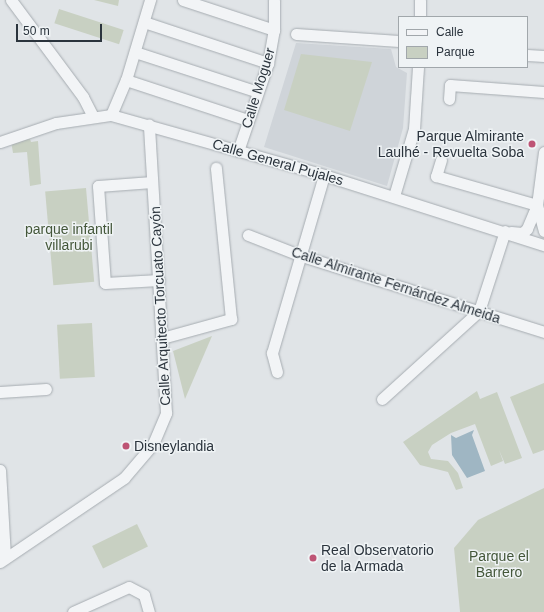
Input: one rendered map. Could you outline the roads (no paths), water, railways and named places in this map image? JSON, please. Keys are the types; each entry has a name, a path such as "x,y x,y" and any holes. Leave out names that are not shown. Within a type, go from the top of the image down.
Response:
{"street":[{"path":"11,0 83,97 92,115"},
{"path":"110,115 126,80 150,0"},
{"path":"183,0 274,30"},
{"name":"Calle Moguer","path":"238,151 268,63 274,30 274,0"},
{"path":"420,0 420,16"},
{"path":"144,22 268,63"},
{"path":"296,34 398,41"},
{"path":"135,52 258,92"},
{"path":"528,55 544,56"},
{"path":"394,196 414,129 418,68"},
{"path":"126,80 248,120"},
{"path":"449,99 450,85 544,92"},
{"name":"Calle General Pujales","path":"3,139 92,115 110,115 149,124 238,151 324,174 507,232 544,246"},
{"name":"Calle Arquitecto Torcuato Cayón","path":"3,559 27,540 124,478 153,444 166,413 149,124"},
{"path":"382,399 479,311 507,232 522,233 527,229 537,205 544,152"},
{"path":"441,160 436,176 537,205"},
{"path":"162,338 231,319 216,168"},
{"path":"277,372 272,353 302,256 324,174"},
{"path":"152,182 98,186 106,283 159,280"},
{"path":"537,205 544,231"},
{"name":"Calle Almirante Fernández Almeida","path":"248,235 302,256 544,332"},
{"path":"0,392 46,389"},
{"path":"0,470 3,559"},
{"path":"3,540 27,540"},
{"path":"73,612 89,608 129,587 144,594 149,612"}],"water":[{"path":"474,430 472,435 485,471 467,478 452,455 451,435 456,438"}],"place":[{"name":"Parque Almirante Laulhé - Revuelta Soba","path":"532,144"},
{"name":"Disneylandia","path":"126,446"},
{"name":"Real Observatorio de la Armada","path":"313,558"}],"park label":[{"name":"parque infantil villarubi","path":"69,238"},
{"name":"Parque el Barrero","path":"499,564"}]}
